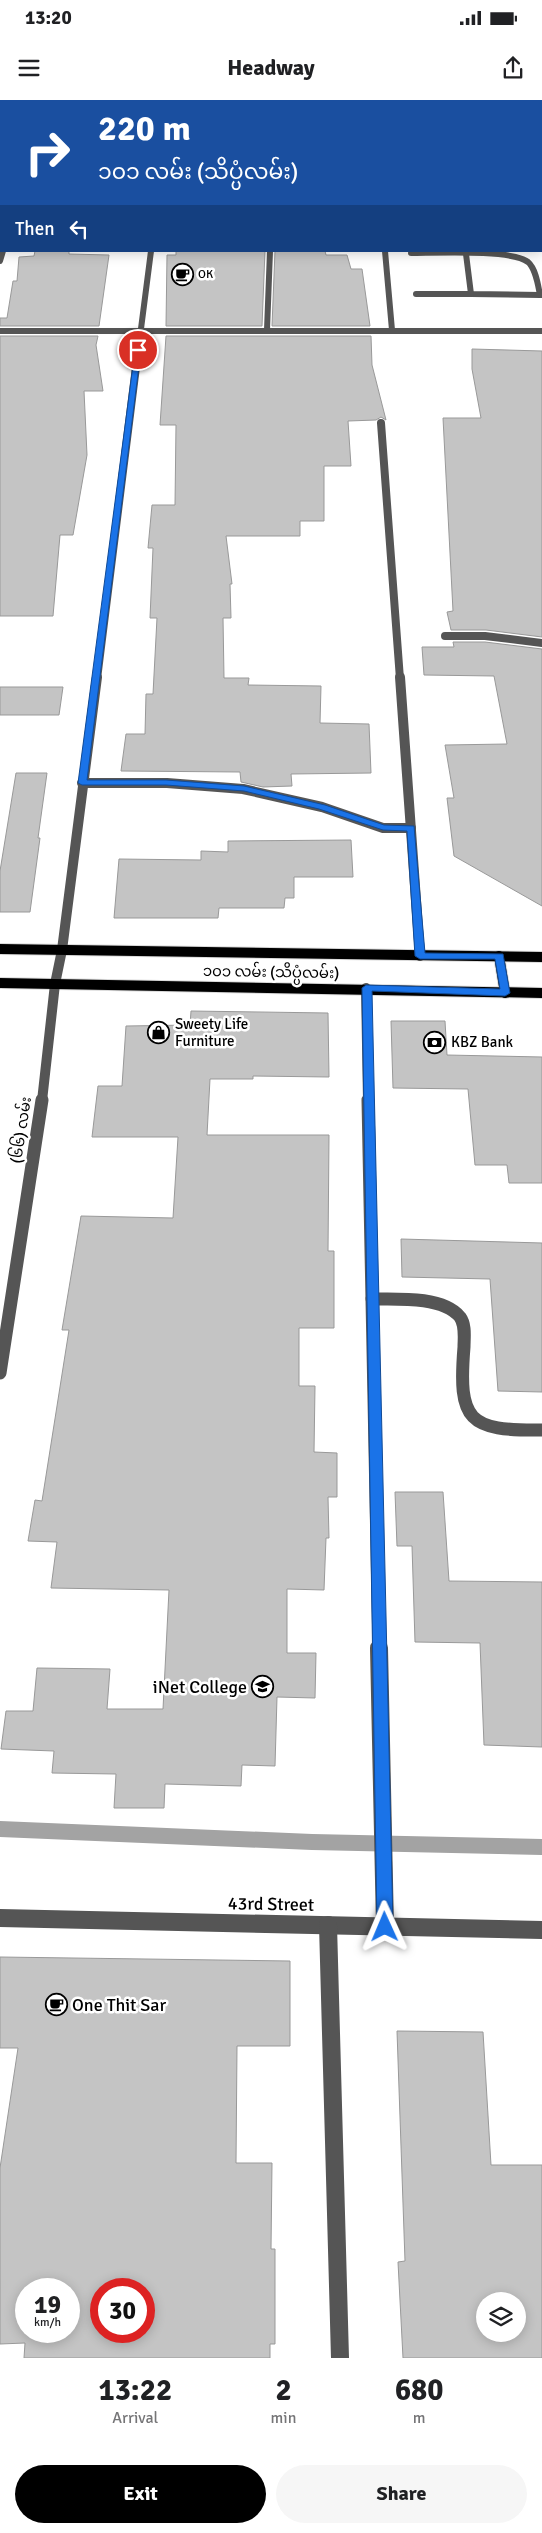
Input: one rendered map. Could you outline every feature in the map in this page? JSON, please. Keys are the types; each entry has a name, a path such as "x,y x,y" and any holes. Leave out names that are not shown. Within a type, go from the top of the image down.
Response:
{"main road":[{"name":"၁၀၁ လမ်း (သိပ္ပံလမ်း)","path":"0,949 542,957"},
{"path":"499,956 505,993"},
{"name":"၁၀၁ လမ်း (သိပ္ပံလမ်း)","path":"0,983 366,988 542,993"}],"street":[{"name":"(၆၆) လမ်း","path":"0,1373 45,1083 55,984 62,950 151,252"},
{"path":"267,330 270,252"},
{"path":"385,252 392,330"},
{"path":"412,253 510,256 527,261 541,295 416,294"},
{"path":"466,254 471,294"},
{"path":"0,331 542,331"},
{"path":"381,422 420,956"},
{"path":"445,636 493,636 542,643"},
{"path":"82,783 166,782 244,789 322,807 383,828 411,828"},
{"path":"366,988 385,1927"},
{"path":"372,1299 422,1300 438,1305 460,1317 466,1328 462,1374 465,1406 477,1421 488,1427 542,1430"},
{"name":"43rd Street","path":"0,1918 542,1930"},
{"path":"328,1925 340,2358"}],"building":[{"path":"35,252 109,255 99,326 0,326 0,318 7,318 13,281 17,281 19,257 34,256"},
{"path":"176,252 265,252 262,326 166,326 167,255 176,255"},
{"path":"275,252 325,252 326,255 347,255 351,269 362,269 370,326 272,326"},
{"path":"0,336 98,336 96,345 103,391 84,391 87,455 73,535 60,535 53,616 0,616"},
{"path":"166,336 371,336 372,365 386,420 381,417 376,420 348,421 351,466 324,466 324,521 300,521 300,536 226,536 232,584 230,584 231,618 223,618 224,678 249,678 248,685 321,686 320,723 369,724 371,773 291,774 292,786 263,787 241,782 240,772 121,771 126,734 145,734 146,694 153,694 157,618 150,618 153,548 148,548 152,505 175,505 176,425 160,425"},
{"path":"472,349 542,351 542,637 486,630 451,630 447,612 453,611 443,418 481,418 472,369"},
{"path":"453,642 485,642 542,649 542,906 454,856 447,798 454,798 445,745 507,744 494,676 424,675 422,647 454,647"},
{"path":"0,687 63,687 59,715 0,715"},
{"path":"16,773 47,773 38,838 40,838 30,912 0,912 0,871"},
{"path":"351,840 353,877 294,877 294,898 285,898 284,908 219,908 218,918 114,918 119,859 201,860 201,851 228,852 228,841"},
{"path":"191,1011 328,1013 329,1077 253,1076 253,1079 210,1079 207,1135 329,1135 328,1251 334,1251 334,1328 299,1328 299,1386 315,1386 314,1452 337,1453 337,1497 328,1497 329,1538 326,1538 324,1590 287,1589 287,1653 316,1653 315,1698 277,1697 275,1766 242,1765 241,1786 165,1784 164,1808 114,1808 116,1774 52,1773 54,1751 1,1749 6,1711 33,1711 37,1668 110,1669 107,1709 163,1709 169,1590 51,1588 57,1542 28,1541 35,1500 42,1501 69,1330 62,1330 81,1216 173,1218 178,1137 92,1137 98,1086 122,1086 126,1026 190,1025"},
{"path":"391,1021 445,1021 447,1055 542,1057 542,1183 509,1183 507,1165 475,1165 468,1089 393,1088"},
{"path":"401,1239 542,1243 542,1392 498,1391 490,1279 402,1277"},
{"path":"395,1492 443,1492 449,1581 542,1582 542,1747 484,1745 480,1643 415,1642 412,1546 397,1546"},
{"path":"0,1957 290,1961 290,2046 237,2046 236,2163 272,2163 271,2249 275,2249 275,2344 270,2344 270,2358 24,2358 25,2343 0,2344 0,2168 18,2048 0,2048"},
{"path":"397,2031 483,2032 491,2165 542,2165 542,2358 403,2358 398,2262 405,2261"}],"waterway":[{"path":"0,1829 312,1842 542,1847"}],"place":[{"name":"OK","path":"182,274"},
{"name":"Sweety Life Furniture","path":"159,1033"},
{"name":"KBZ Bank","path":"435,1042"},
{"name":"iNet College","path":"263,1687"},
{"name":"One Thit Sar","path":"56,2005"}],"route":[{"path":"138,350 82,783 166,782 244,789 322,807 383,828 411,828 420,956 499,956 505,993 366,988 385,1927"}]}
